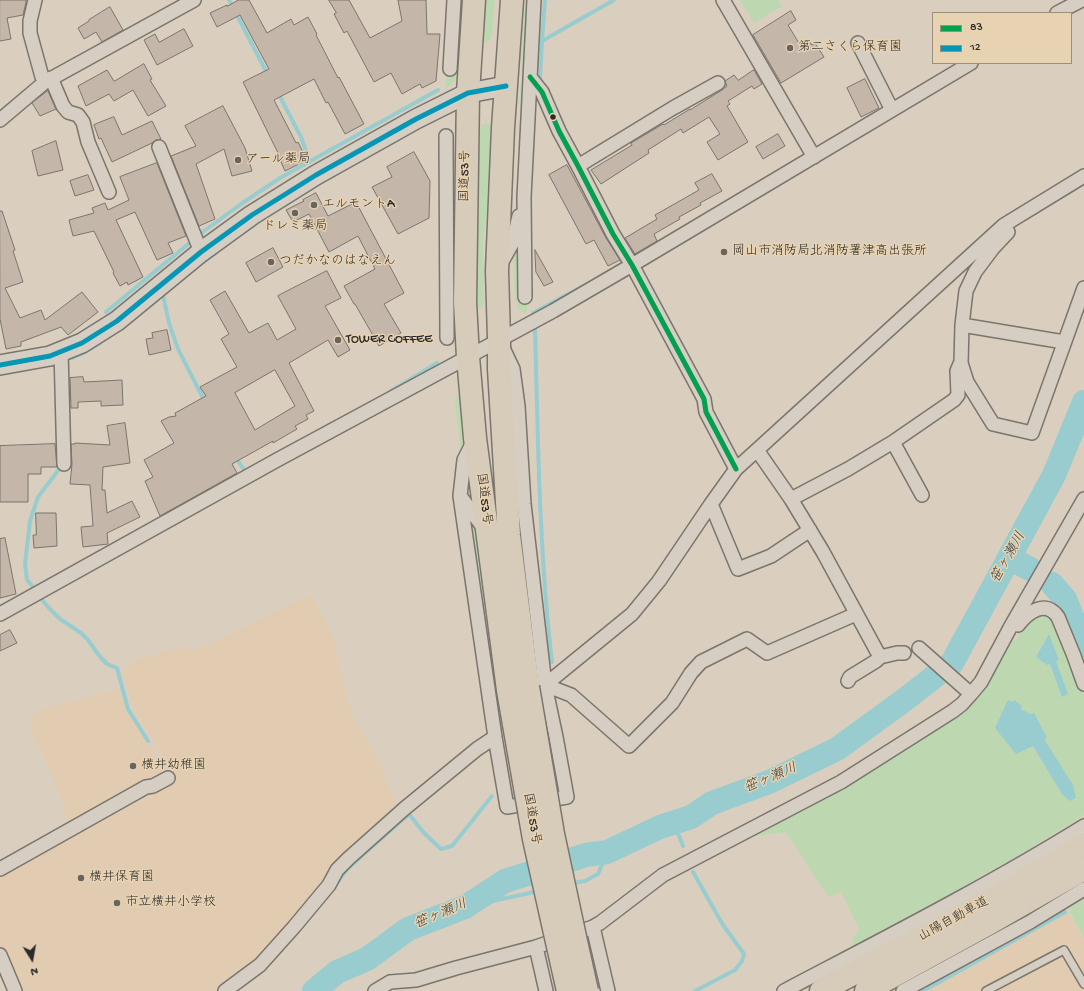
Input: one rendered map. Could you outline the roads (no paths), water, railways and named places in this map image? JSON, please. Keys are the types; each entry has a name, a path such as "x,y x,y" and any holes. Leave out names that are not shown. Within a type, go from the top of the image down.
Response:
{"highway":[{"name":"国道53号","path":"474,0 468,94 464,302 475,438 487,533 527,687 534,839 568,991"},
{"name":"国道53号","path":"512,0 506,86 497,271 499,369 509,535 527,687 553,834 587,991"},
{"name":"山陽自動車道","path":"821,991 978,907 1084,845"},
{"name":"山陽自動車道","path":"866,991 1084,869"}],"street":[{"path":"35,0 30,21 30,33 45,79 68,112 78,114 83,122 88,142 109,192"},
{"path":"0,120 45,79 194,0"},
{"path":"450,69 454,0"},
{"path":"460,0 472,31"},
{"path":"525,297 524,197 534,0"},
{"path":"723,0 814,157"},
{"path":"1059,12 1082,0"},
{"path":"858,43 892,110"},
{"path":"0,614 536,320 632,265 969,64"},
{"path":"530,77 542,92 559,132 613,234 632,265 704,399 706,412 736,469"},
{"path":"578,166 673,108 718,83"},
{"path":"0,365 50,356 82,343 117,321 197,242 252,215 316,175 416,119 468,94 506,86"},
{"path":"446,136 447,338"},
{"path":"158,147 197,242"},
{"path":"527,687 632,614 659,581 736,469 1004,225 1084,176"},
{"path":"497,271 513,242 524,197"},
{"path":"446,231 466,210"},
{"path":"1014,219 1010,230 993,248 975,272 966,291 962,325 961,363 967,382 993,424 1032,433 1084,288"},
{"path":"447,260 464,302"},
{"path":"962,325 1064,342"},
{"path":"61,351 64,464"},
{"path":"791,499 848,469 893,442 954,400 958,395 957,371 961,363"},
{"path":"475,438 464,460 460,496 495,737 507,808 567,797 556,737 527,687"},
{"path":"893,442 922,495"},
{"path":"757,450 791,499 810,530 880,657"},
{"path":"460,496 487,533"},
{"path":"375,991 390,982 416,980 536,947 593,927 663,875 840,782 953,711 962,704 970,692 981,682 1011,626 1084,499"},
{"path":"711,504 738,569 771,556 810,530"},
{"path":"1011,626 1016,627 1024,616 1040,608 1054,612 1058,617 1084,684"},
{"path":"527,687 571,695 629,746 672,703 691,673 701,662 747,639 767,653 856,614"},
{"path":"918,648 970,692"},
{"path":"848,681 850,677 880,657 904,653"},
{"path":"225,991 260,965 329,885 337,870 349,858 404,809 477,749 495,737"},
{"path":"0,869 146,787 153,786 168,778"},
{"path":"784,991 890,936 1029,860 1084,826"},
{"path":"903,991 1030,922 1084,889"},
{"path":"593,927 608,991"},
{"path":"536,947 546,991"},
{"path":"0,955 13,986 12,990"}],"lane":[{"path":"986,991 1064,950 1084,984"}],"water":[{"path":"1049,634 1059,660 1056,661 1068,694 1062,697 1050,664 1047,665 1036,657"},
{"path":"1008,700 1013,702 1014,700 1022,706 1021,709 1030,714 1034,713 1047,738 1044,739 1073,785 1076,798 1070,801 1062,794 1033,746 1016,754 995,728"}],"waterway":[{"path":"229,0 268,75"},
{"path":"540,78 545,0"},
{"path":"542,41 614,0"},
{"path":"106,312 204,231 241,204 280,178 438,90"},
{"path":"278,93 301,137 310,162"},
{"path":"203,262 217,252"},
{"path":"533,313 587,284"},
{"path":"163,295 169,323 178,349 205,402"},
{"path":"535,328 538,453 544,579 552,662"},
{"path":"72,358 100,343"},
{"path":"391,391 437,363"},
{"name":"笹ヶ瀬川","path":"314,991 337,972 367,959 408,929 465,907 505,881 586,855 607,852 660,827 691,817 712,803 769,782 837,749 903,701 952,663 1054,475 1084,402"},
{"path":"235,457 243,468"},
{"path":"35,589 27,580 25,564 30,521 38,497 60,468"},
{"path":"1009,558 1030,569"},
{"path":"1052,584 1065,599 1084,646"},
{"path":"42,600 60,619 81,633 107,664 117,668 128,709 148,741"},
{"path":"337,883 347,869 409,814 424,833 441,849 452,846 492,796"},
{"path":"674,823 683,846"},
{"path":"569,884 585,881 598,874 607,852"},
{"path":"693,872 723,925 744,954 742,961 735,970 695,991"},
{"path":"465,907 539,891"},
{"path":"923,991 1065,912"}],"place":[{"name":"第二さくら保育園","path":"790,48"},
{"name":"アール薬局","path":"238,160"},
{"name":"エルモントA","path":"314,205"},
{"name":"ドレミ薬局","path":"295,213"},
{"name":"岡山市消防局北消防署津高出張所","path":"724,252"},
{"name":"つだかなのはなえん","path":"271,262"},
{"name":"TOWER COFFEE","path":"338,340"},
{"name":"横井幼稚園","path":"133,766"},
{"name":"横井保育園","path":"81,878"},
{"name":"市立横井小学校","path":"117,903"}]}
